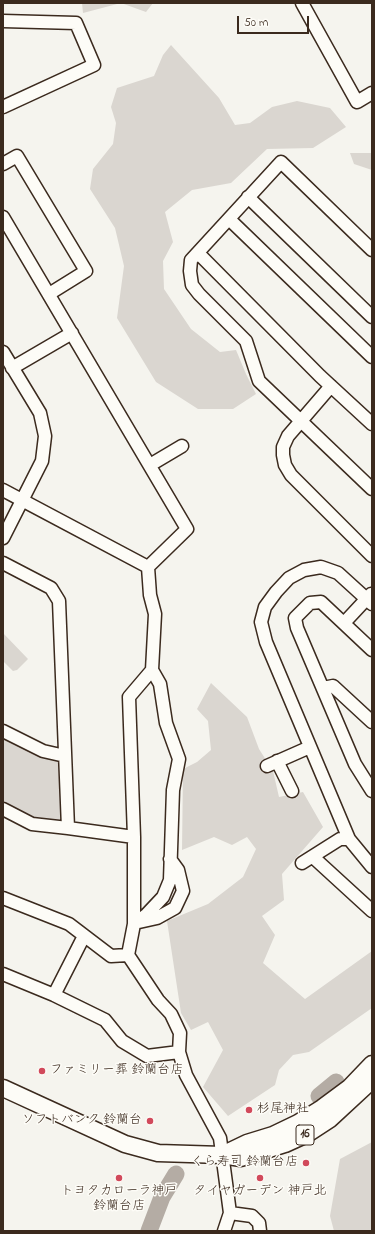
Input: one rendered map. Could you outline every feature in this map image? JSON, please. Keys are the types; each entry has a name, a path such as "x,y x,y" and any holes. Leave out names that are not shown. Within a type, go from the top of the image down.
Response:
{"main road":[{"name":"16","path":"222,1155 247,1143 273,1135 298,1123 322,1108 343,1092 372,1064"},
{"name":"16","path":"3,1088 125,1144 158,1153 222,1155 241,1158 285,1144 307,1134 330,1119 372,1080"}],"street":[{"path":"302,3 357,102 372,93"},
{"path":"3,21 76,23 94,65 3,107"},
{"path":"3,164 17,156 86,271 48,294"},
{"path":"372,250 281,162 191,260 190,271 192,285 199,294 246,341 259,381 372,489"},
{"path":"248,197 372,317"},
{"path":"3,217 187,529 148,567 150,595 155,614 152,670 160,684 166,724 179,759 173,790 170,880 163,897 146,915 134,924"},
{"path":"228,219 372,357"},
{"path":"198,253 331,386 372,424"},
{"path":"12,368 72,333"},
{"path":"3,352 40,413 45,436 42,461 3,538"},
{"path":"331,386 288,436 283,447 285,465 291,475 372,556"},
{"path":"150,465 182,446"},
{"path":"3,490 148,567"},
{"path":"3,563 51,588 59,601 68,828"},
{"path":"344,623 370,599 338,573 321,567 304,570 289,578 265,607 262,622 266,642 349,839 372,867"},
{"path":"372,650 321,602 310,603 296,618 297,628 355,764 372,792"},
{"path":"152,670 129,697 134,837 134,924 128,955 158,1000 171,1014 180,1033 179,1052 186,1075 220,1138 230,1213 224,1231"},
{"path":"323,688 333,686 372,722"},
{"path":"3,731 43,751 65,756"},
{"path":"292,791 272,764 310,747"},
{"path":"3,809 32,824 134,837"},
{"path":"302,863 340,839 349,839"},
{"path":"313,857 372,911"},
{"path":"134,924 157,918 175,908 183,891 178,870 170,859"},
{"path":"3,898 69,924 111,956 128,955"},
{"path":"54,995 84,936"},
{"path":"3,974 54,995 105,1020 122,1041 147,1056 179,1052"},
{"path":"230,1213 252,1216 258,1223 260,1231"}],"shaded area":[{"path":"82,3 121,3 83,13"},
{"path":"121,3 153,3 146,12"},
{"path":"171,45 219,98 235,125 250,123 272,107 297,101 330,108 346,127 313,148 267,149 231,183 192,190 165,212 173,242 163,261 164,289 191,329 220,352 236,350 256,394 233,409 198,409 156,382 117,318 124,266 115,228 90,189 93,169 113,144 116,123 111,107 117,88 154,76 163,55"},
{"path":"350,153 372,153 372,170 354,164"},
{"path":"3,633 28,659 17,670 13,671 3,661"},
{"path":"211,683 247,717 259,749 273,771 279,797 303,792 323,827 282,874 284,900 262,916 275,935 263,963 305,999 372,951 372,1008 309,1052 293,1055 279,1070 275,1085 228,1116 203,1087 223,1050 208,1022 191,1030 181,1013 167,921 208,904 243,877 256,849 247,837 232,845 214,837 182,850 183,769 197,762 211,750 208,721 197,709"},
{"path":"5,737 63,758 64,820 58,825 32,822 3,806 3,738"},
{"path":"372,1142 372,1231 334,1231 330,1216 340,1159"}],"waterway":[{"path":"319,1096 336,1082"},
{"path":"149,1231 162,1197 176,1174"}],"place":[{"name":"ファミリー葬 鈴蘭台店","path":"42,1071"},
{"name":"杉尾神社","path":"249,1110"},
{"name":"ソフトバンク 鈴蘭台","path":"150,1121"},
{"name":"くら寿司 鈴蘭台店","path":"306,1163"},
{"name":"トヨタカローラ神戸 鈴蘭台店","path":"119,1178"},
{"name":"タイヤガーデン 神戸北","path":"260,1178"}]}
